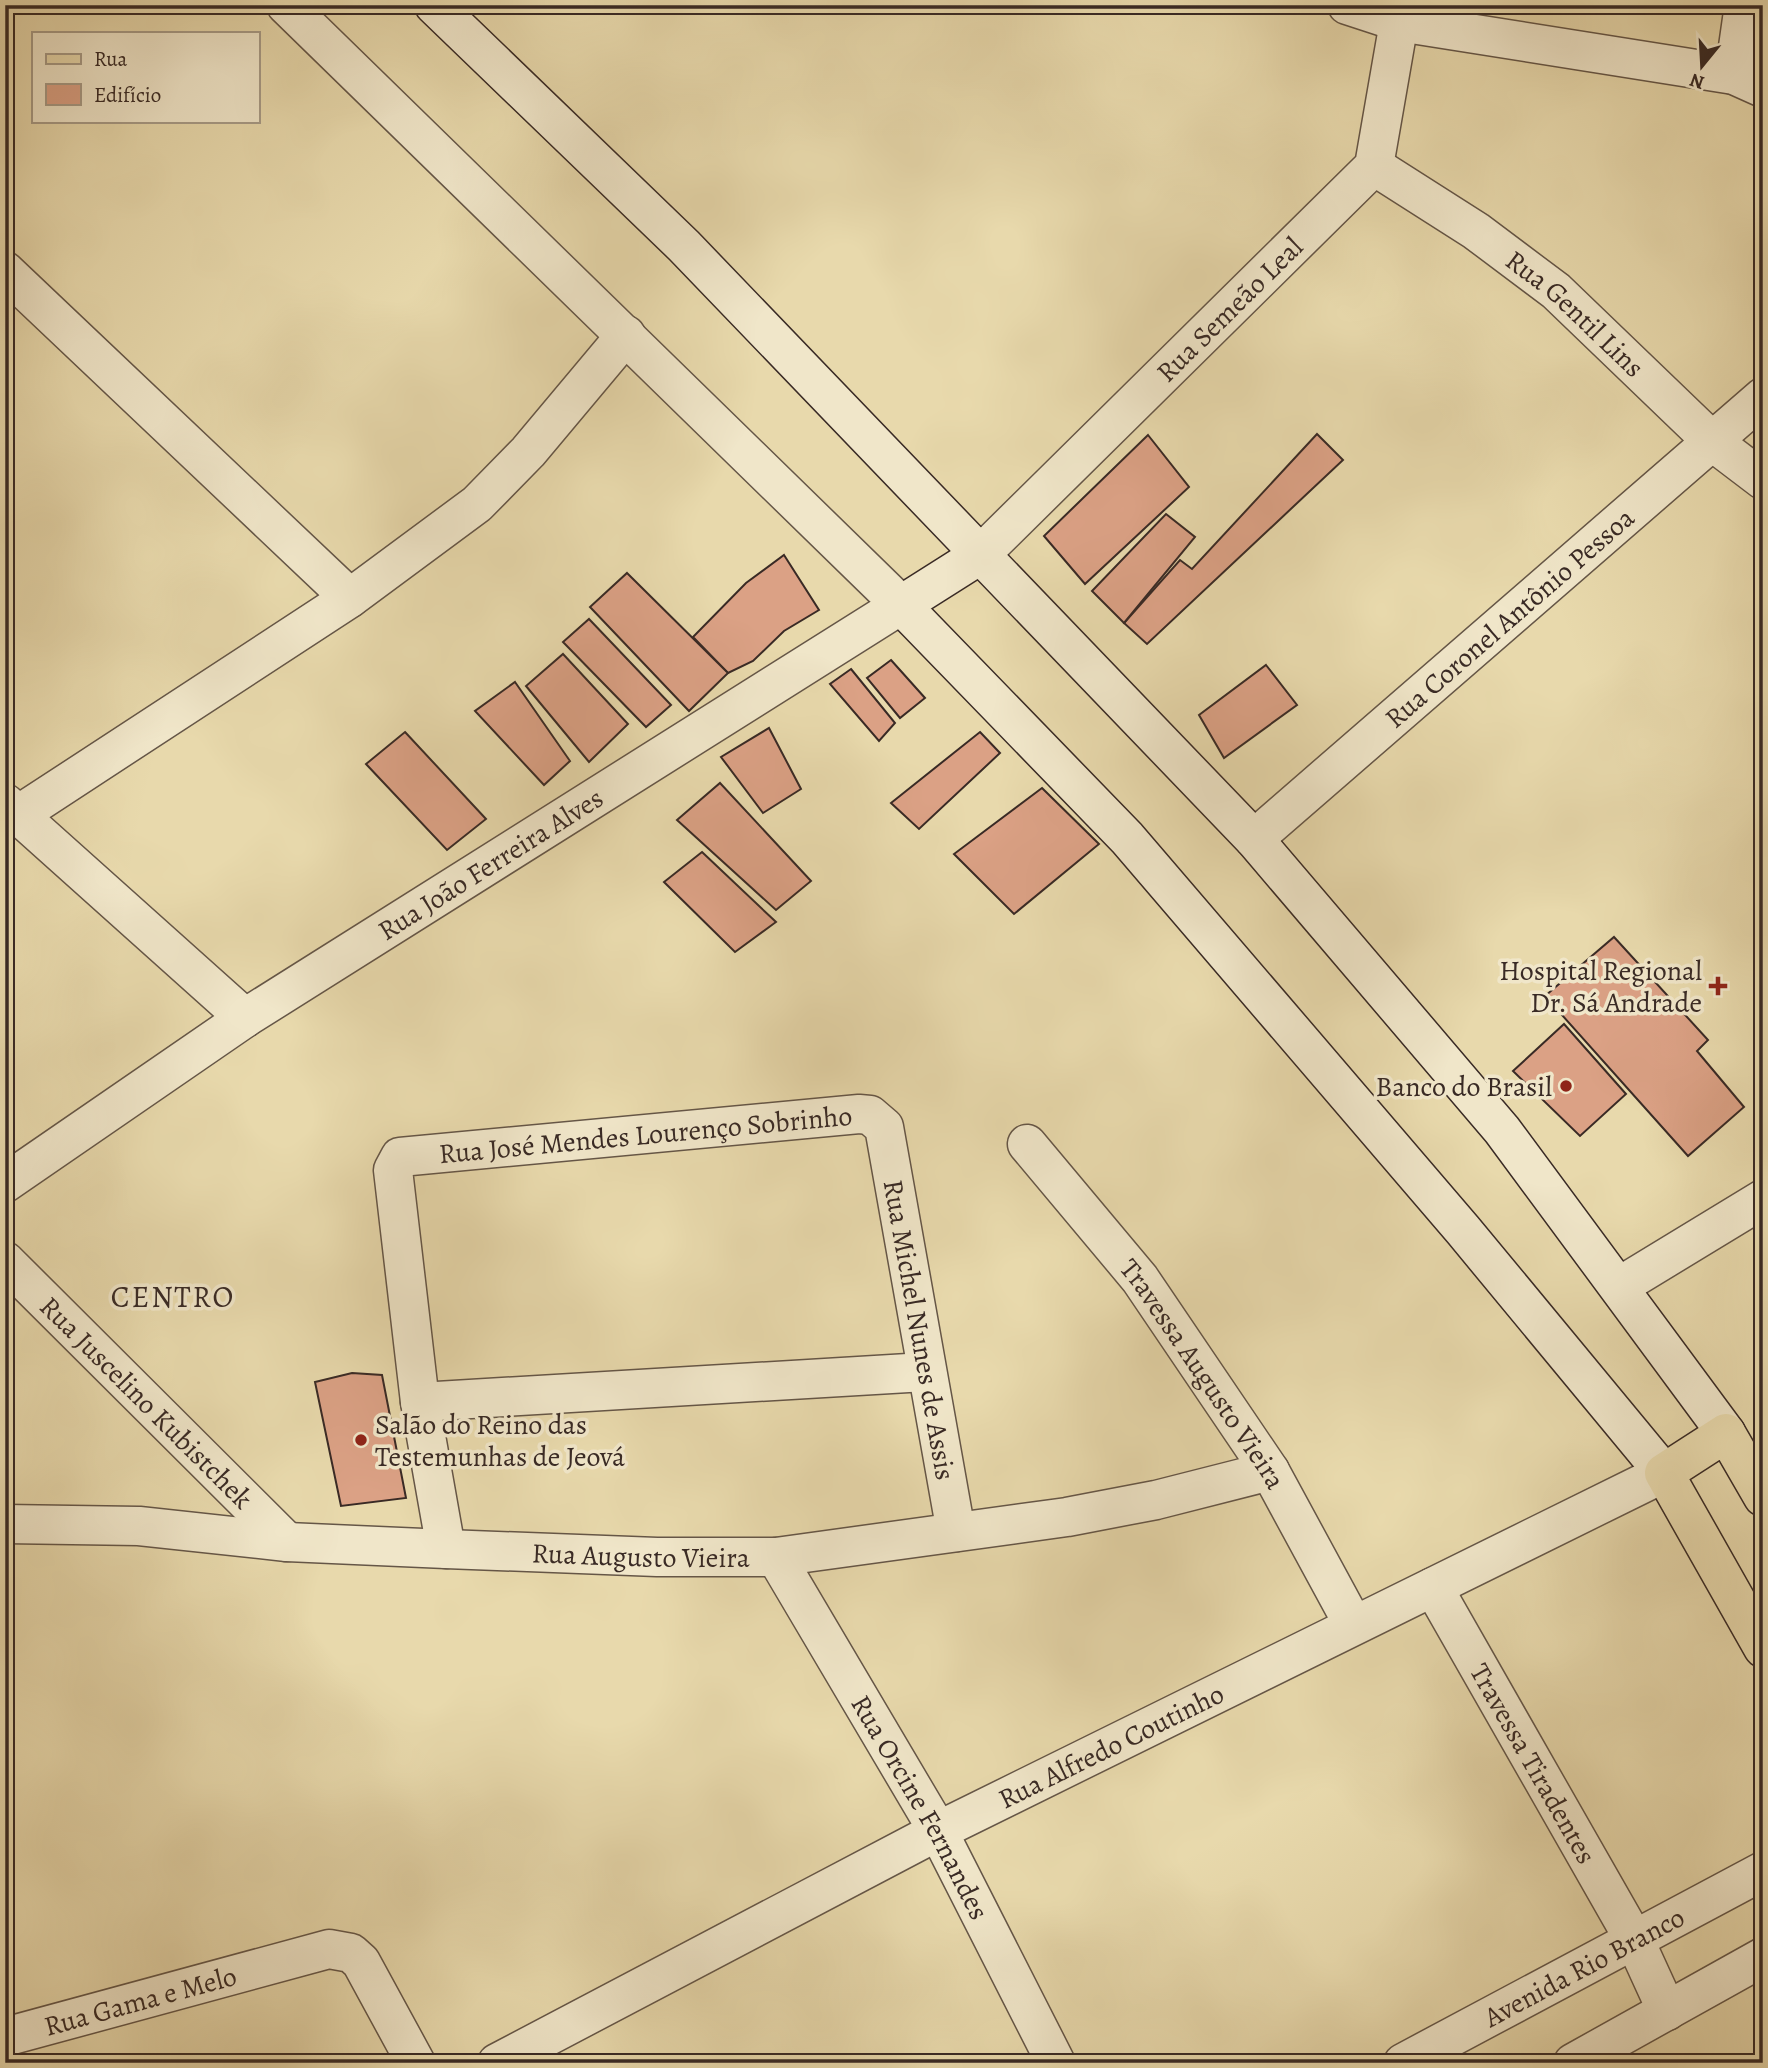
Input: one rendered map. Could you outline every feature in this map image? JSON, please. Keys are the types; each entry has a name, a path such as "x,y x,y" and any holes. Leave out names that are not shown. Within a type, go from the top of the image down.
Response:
{"main road":[{"name":"Rua Alfredo Coutinho","path":"1664,1473 1727,1433"},
{"path":"1727,1433 1763,1497"},
{"path":"1664,1473 1763,1648"}],"street":[{"path":"286,5 901,605 1127,838 1463,1230 1664,1473"},
{"path":"434,5 684,246 1254,839 1502,1130 1727,1433"},
{"path":"1347,5 1399,22 1749,82 1744,5"},
{"path":"1374,166 1399,22"},
{"name":"Rua Semeão Leal","path":"981,555 1374,166"},
{"name":"Rua Gentil Lins","path":"1374,166 1476,231 1556,291 1713,442 1763,480"},
{"path":"5,271 350,598"},
{"path":"245,1018 11,809 350,598 477,504 528,452 625,335"},
{"name":"Rua Coronel Antônio Pessoa","path":"1254,839 1763,397"},
{"name":"Rua João Ferreira Alves","path":"5,1183 245,1018 981,555"},
{"name":"Rua José Mendes Lourenço Sobrinho","path":"420,1402 393,1170 400,1157 859,1114 870,1115 884,1127"},
{"name":"Rua Michel Nunes de Assis","path":"884,1127 925,1372 956,1532"},
{"name":"Travessa Augusto Vieira","path":"1027,1144 1140,1279 1270,1471 1353,1624"},
{"path":"1620,1286 1763,1199"},
{"name":"Rua Juscelino Kubistchek","path":"5,1261 287,1542"},
{"path":"446,1549 420,1402 925,1372"},
{"name":"Rua Augusto Vieira","path":"5,1524 139,1526 287,1542 446,1549 657,1557 775,1557 1067,1517 1156,1500 1270,1471"},
{"name":"Rua Alfredo Coutinho","path":"497,2063 938,1831 1353,1624 1664,1473"},
{"name":"Rua Orcine Fernandes","path":"775,1557 938,1831 1056,2063"},
{"name":"Travessa Tiradentes","path":"1433,1587 1635,1941 1667,2011"},
{"name":"Avenida Rio Branco","path":"1403,2063 1763,1871"},
{"name":"Rua Gama e Melo","path":"5,2037 329,1949 351,1953 361,1962 416,2063"},
{"path":"1573,2063 1763,1957"}],"building":[{"path":"1317,434 1343,460 1147,644 1124,623 1180,560 1192,569"},
{"path":"1148,435 1189,487 1085,584 1044,536"},
{"path":"1166,514 1195,537 1124,623 1092,591"},
{"path":"784,555 819,610 784,631 753,661 728,673 693,637 746,583"},
{"path":"627,573 728,673 689,711 590,607"},
{"path":"589,619 671,705 646,727 563,642"},
{"path":"563,654 628,724 589,762 526,686"},
{"path":"891,660 925,698 900,718 867,678"},
{"path":"1266,665 1297,705 1224,758 1199,715"},
{"path":"851,669 895,723 879,741 830,684"},
{"path":"515,682 570,761 544,785 475,711"},
{"path":"769,728 801,789 763,813 721,757"},
{"path":"405,732 486,819 447,850 366,764"},
{"path":"980,732 1000,753 919,829 891,803"},
{"path":"720,783 811,881 776,910 677,820"},
{"path":"1042,788 1099,844 1014,914 954,854"},
{"path":"702,852 776,922 735,952 664,882"},
{"path":"1614,937 1708,1040 1697,1051 1744,1107 1688,1156 1545,996"},
{"path":"1564,1024 1626,1094 1580,1136 1513,1071"},
{"name":"Salão do Reino das Testemunhas de Jeová","path":"352,1373 382,1375 406,1498 341,1506 315,1382"}],"place":[{"name":"Hospital Regional Dr. Sá Andrade","path":"1718,986"},
{"name":"Banco do Brasil","path":"1566,1086"},
{"name":"Salão do Reino das Testemunhas de Jeová","path":"361,1440"}],"district":[{"name":"CENTRO","path":"173,1297"}]}
